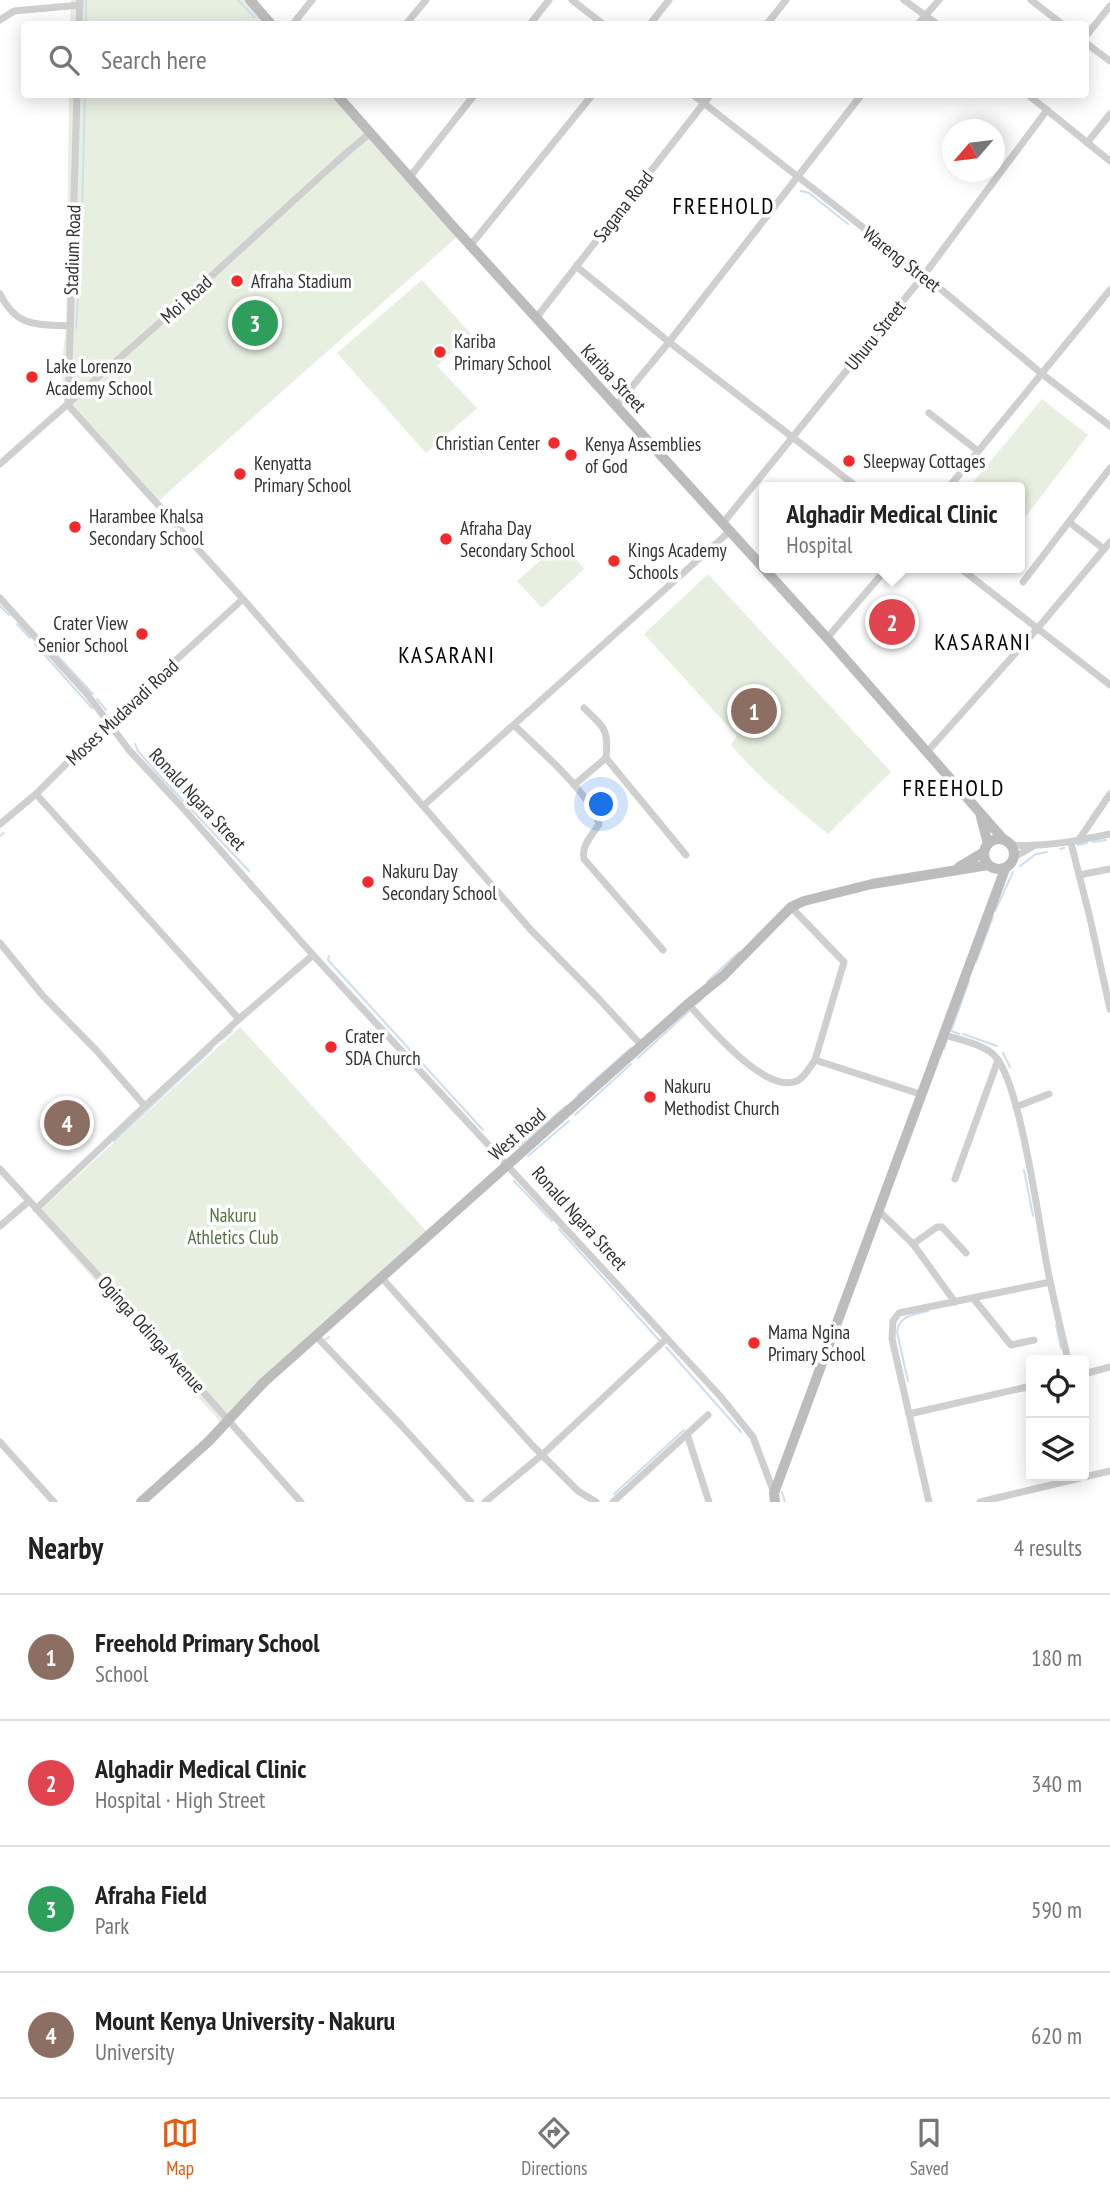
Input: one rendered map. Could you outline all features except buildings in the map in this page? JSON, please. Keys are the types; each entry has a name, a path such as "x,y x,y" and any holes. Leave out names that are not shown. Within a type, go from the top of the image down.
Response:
{"street":[{"path":"250,0 268,21"},
{"path":"295,21 312,0"},
{"path":"408,21 426,0"},
{"path":"532,21 550,0"},
{"path":"572,0 599,21"},
{"path":"652,21 669,0"},
{"path":"769,21 786,0"},
{"path":"904,0 932,21"},
{"path":"921,21 939,0"},
{"path":"1031,0 1058,21"},
{"path":"0,20 14,11 80,3 79,21"},
{"path":"1089,32 1110,6"},
{"path":"1089,45 1110,61"},
{"name":"Stadium Road","path":"68,405 77,98"},
{"name":"Kariba Street","path":"344,98 409,178 759,563"},
{"path":"409,178 472,98"},
{"path":"470,246 590,98"},
{"name":"Wareng Street","path":"697,98 924,275 1042,374 1110,426"},
{"name":"Sagana Road","path":"536,318 708,98"},
{"path":"616,406 859,98"},
{"path":"1039,98 1047,110 1110,161"},
{"name":"Uhuru Street","path":"760,482 924,275 1047,110"},
{"path":"1087,143 1110,114"},
{"name":"Moi Road","path":"0,464 370,133"},
{"path":"576,266 669,342 850,482"},
{"path":"953,482 1110,290"},
{"path":"0,294 5,305 26,323 69,326"},
{"path":"68,405 243,599 530,929 642,1046"},
{"path":"929,413 978,451"},
{"path":"1023,582 1110,468"},
{"name":"Uhuru Street","path":"423,806 727,527 759,484"},
{"path":"1069,522 1104,549"},
{"path":"927,752 1037,629 1110,542"},
{"name":"Kariba Street","path":"768,573 1008,843"},
{"path":"827,638 883,573"},
{"path":"966,573 1110,685"},
{"name":"Ronald Ngara Street","path":"0,597 87,694 129,750 313,955 720,1396 753,1437 775,1498"},
{"name":"Moses Mudavadi Road","path":"0,824 36,794 107,723 243,599"},
{"path":"574,785 606,758 606,731 584,708"},
{"path":"514,725 574,785 595,815 599,824 587,841 584,859 663,950"},
{"path":"606,758 686,855"},
{"path":"36,794 239,1019"},
{"path":"1110,794 1074,842 1110,1009"},
{"path":"979,809 986,848 985,859 990,866 996,892"},
{"path":"986,848 995,839 1033,846 1074,842 1110,834"},
{"path":"1008,843 1014,857"},
{"path":"775,1498 920,1094 945,1035 1005,869 1014,857 1033,846"},
{"name":"West Road","path":"956,869 986,848"},
{"path":"990,866 1005,869"},
{"name":"West Road","path":"141,1502 209,1441 263,1383 688,1004 723,976 791,907 804,901 872,884 956,869 990,866"},
{"path":"1079,875 1110,869"},
{"path":"688,1004 731,1048 764,1076 794,1082 801,1078 815,1060 844,962 791,907"},
{"path":"0,943 43,996 96,1050 145,1106"},
{"path":"36,1209 239,1019 313,955"},
{"path":"1101,972 1110,970"},
{"path":"945,1035 982,1048 998,1060 1016,1108 1067,1355"},
{"path":"815,1060 920,1094"},
{"path":"956,1179 998,1060"},
{"path":"1016,1108 1049,1094"},
{"name":"Oginga Odinga Avenue","path":"0,1169 141,1321 301,1502"},
{"path":"0,1226 29,1201"},
{"path":"878,1210 913,1244 955,1302"},
{"path":"913,1244 937,1227 942,1227 966,1253"},
{"path":"381,1277 532,1446 578,1491 596,1502"},
{"path":"929,1502 892,1339 894,1321 899,1313 1050,1282"},
{"path":"973,1298 1011,1345 1034,1340"},
{"path":"316,1336 471,1502"},
{"path":"485,1502 542,1454 666,1339"},
{"path":"1089,1373 1110,1367"},
{"path":"909,1414 1026,1387"},
{"path":"613,1502 708,1415"},
{"path":"687,1434 709,1502"},
{"path":"0,1442 54,1502"},
{"path":"980,1502 1110,1471"}],"green space":[{"path":"71,0 251,0 270,21 70,21"},
{"name":"Afraha Stadium","path":"69,98 340,98 459,235 156,503 64,404 62,364 66,326"},
{"path":"422,280 471,334 437,366 477,408 426,453 337,353"},
{"path":"1042,399 1088,435 1025,517 1025,482 973,482"},
{"path":"557,546 568,558 575,558 584,569 542,608 517,581"},
{"path":"708,574 891,772 828,834 742,757 731,745 737,736 644,634"},
{"name":"Nakuru Athletics Club","path":"240,1027 429,1234 223,1425 36,1214"}],"waterway":[{"path":"86,0 86,21"},
{"path":"238,0 254,17"},
{"path":"76,328 85,98"},
{"path":"801,191 809,193 848,224"},
{"path":"0,606 9,615"},
{"path":"17,624 30,638"},
{"path":"41,638 93,694"},
{"path":"35,644 92,708"},
{"path":"97,699 106,710"},
{"path":"135,744 159,775 249,871"},
{"path":"0,836 4,833"},
{"path":"1093,842 1106,840"},
{"path":"1078,845 1087,843"},
{"path":"1060,849 1064,848"},
{"path":"1020,866 1036,854 1047,852"},
{"path":"995,911 1013,872"},
{"path":"976,962 993,917"},
{"path":"707,982 739,952"},
{"path":"329,956 328,960 483,1130"},
{"path":"959,1034 951,1031 969,981"},
{"path":"694,1006 703,998"},
{"path":"638,1058 689,1011"},
{"path":"221,1040 232,1031"},
{"path":"963,1034 997,1046"},
{"path":"944,1049 947,1040"},
{"path":"578,1095 631,1048"},
{"path":"114,1141 212,1049"},
{"path":"1003,1053 1010,1067"},
{"path":"575,1115 631,1064"},
{"path":"519,1146 566,1106"},
{"path":"528,1156 569,1121"},
{"path":"1024,1170 1033,1216"},
{"path":"514,1181 552,1221"},
{"path":"559,1229 659,1340"},
{"path":"908,1381 898,1326 904,1319 928,1311"},
{"path":"1056,1325 1061,1348"},
{"path":"323,1341 329,1337"},
{"path":"666,1347 741,1432"},
{"path":"614,1494 684,1430"},
{"path":"782,1492 785,1502"}],"place":[{"name":"Afraha Stadium","path":"237,281"},
{"name":"Afraha Field","path":"255,323"},
{"name":"Kariba Primary School","path":"440,352"},
{"name":"Lake Lorenzo Academy School","path":"32,377"},
{"name":"Christian Center","path":"554,443"},
{"name":"Kenya Assemblies of God","path":"571,455"},
{"name":"Sleepway Cottages","path":"849,461"},
{"name":"Kenyatta Primary School","path":"240,474"},
{"name":"Harambee Khalsa Secondary School","path":"75,527"},
{"name":"Afraha Day Secondary School","path":"446,539"},
{"name":"Kings Academy Schools","path":"614,561"},
{"name":"Alghadir Medical Clinic","path":"892,622"},
{"name":"Crater View Senior School","path":"142,634"},
{"name":"Freehold Primary School","path":"754,711"},
{"name":"Nakuru Day Secondary School","path":"368,882"},
{"name":"Crater SDA Church","path":"331,1047"},
{"name":"Nakuru Methodist Church","path":"650,1097"},
{"name":"Mount Kenya University - Nakuru","path":"67,1123"},
{"name":"Mama Ngina Primary School","path":"754,1343"}],"district":[{"name":"FREEHOLD","path":"724,206"},
{"name":"KASARANI","path":"983,642"},
{"name":"KASARANI","path":"447,655"},
{"name":"FREEHOLD","path":"954,788"}]}
